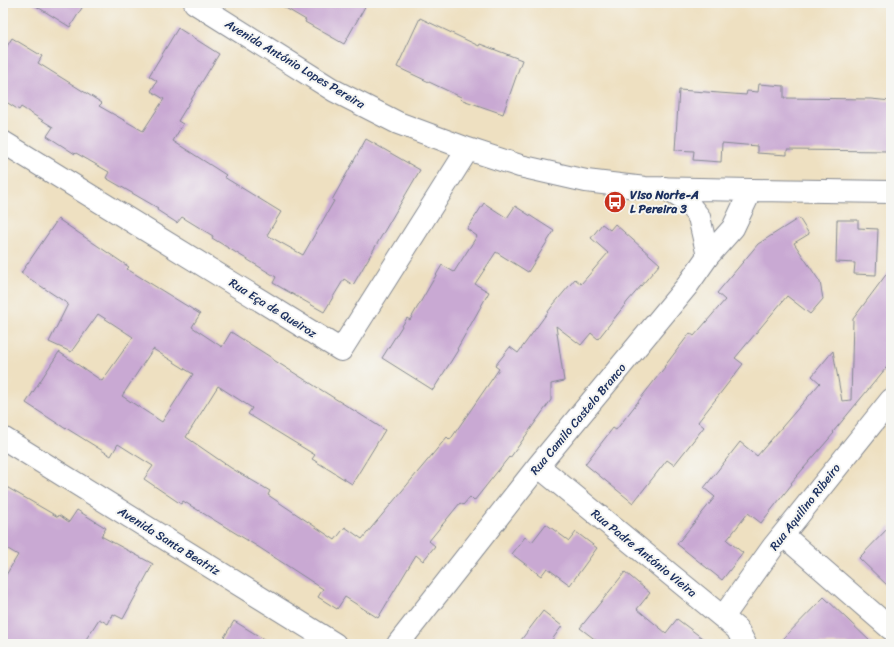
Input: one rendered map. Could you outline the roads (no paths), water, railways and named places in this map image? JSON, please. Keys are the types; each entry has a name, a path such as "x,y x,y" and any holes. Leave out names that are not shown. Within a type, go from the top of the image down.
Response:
{"street":[{"name":"Avenida António Lopes Pereira","path":"195,3 335,91 398,123 468,149 520,166 586,181 645,188 891,192"},
{"name":"Rua Eça de Queiroz","path":"3,142 340,350 468,149"},
{"path":"665,188 686,201 699,218 708,256"},
{"name":"Rua Camilo Castelo Branco","path":"398,644 538,466 687,286 708,256 733,228 751,190"},
{"name":"Rua Aquilino Ribeiro","path":"723,617 773,547 891,400"},
{"name":"Avenida Santa Beatriz","path":"3,438 335,644"},
{"name":"Rua Padre António Vieira","path":"538,466 738,629 746,644"},
{"path":"783,535 891,629"}],"place":[{"name":"Viso Norte-A L Pereira 3","path":"615,202"}]}
